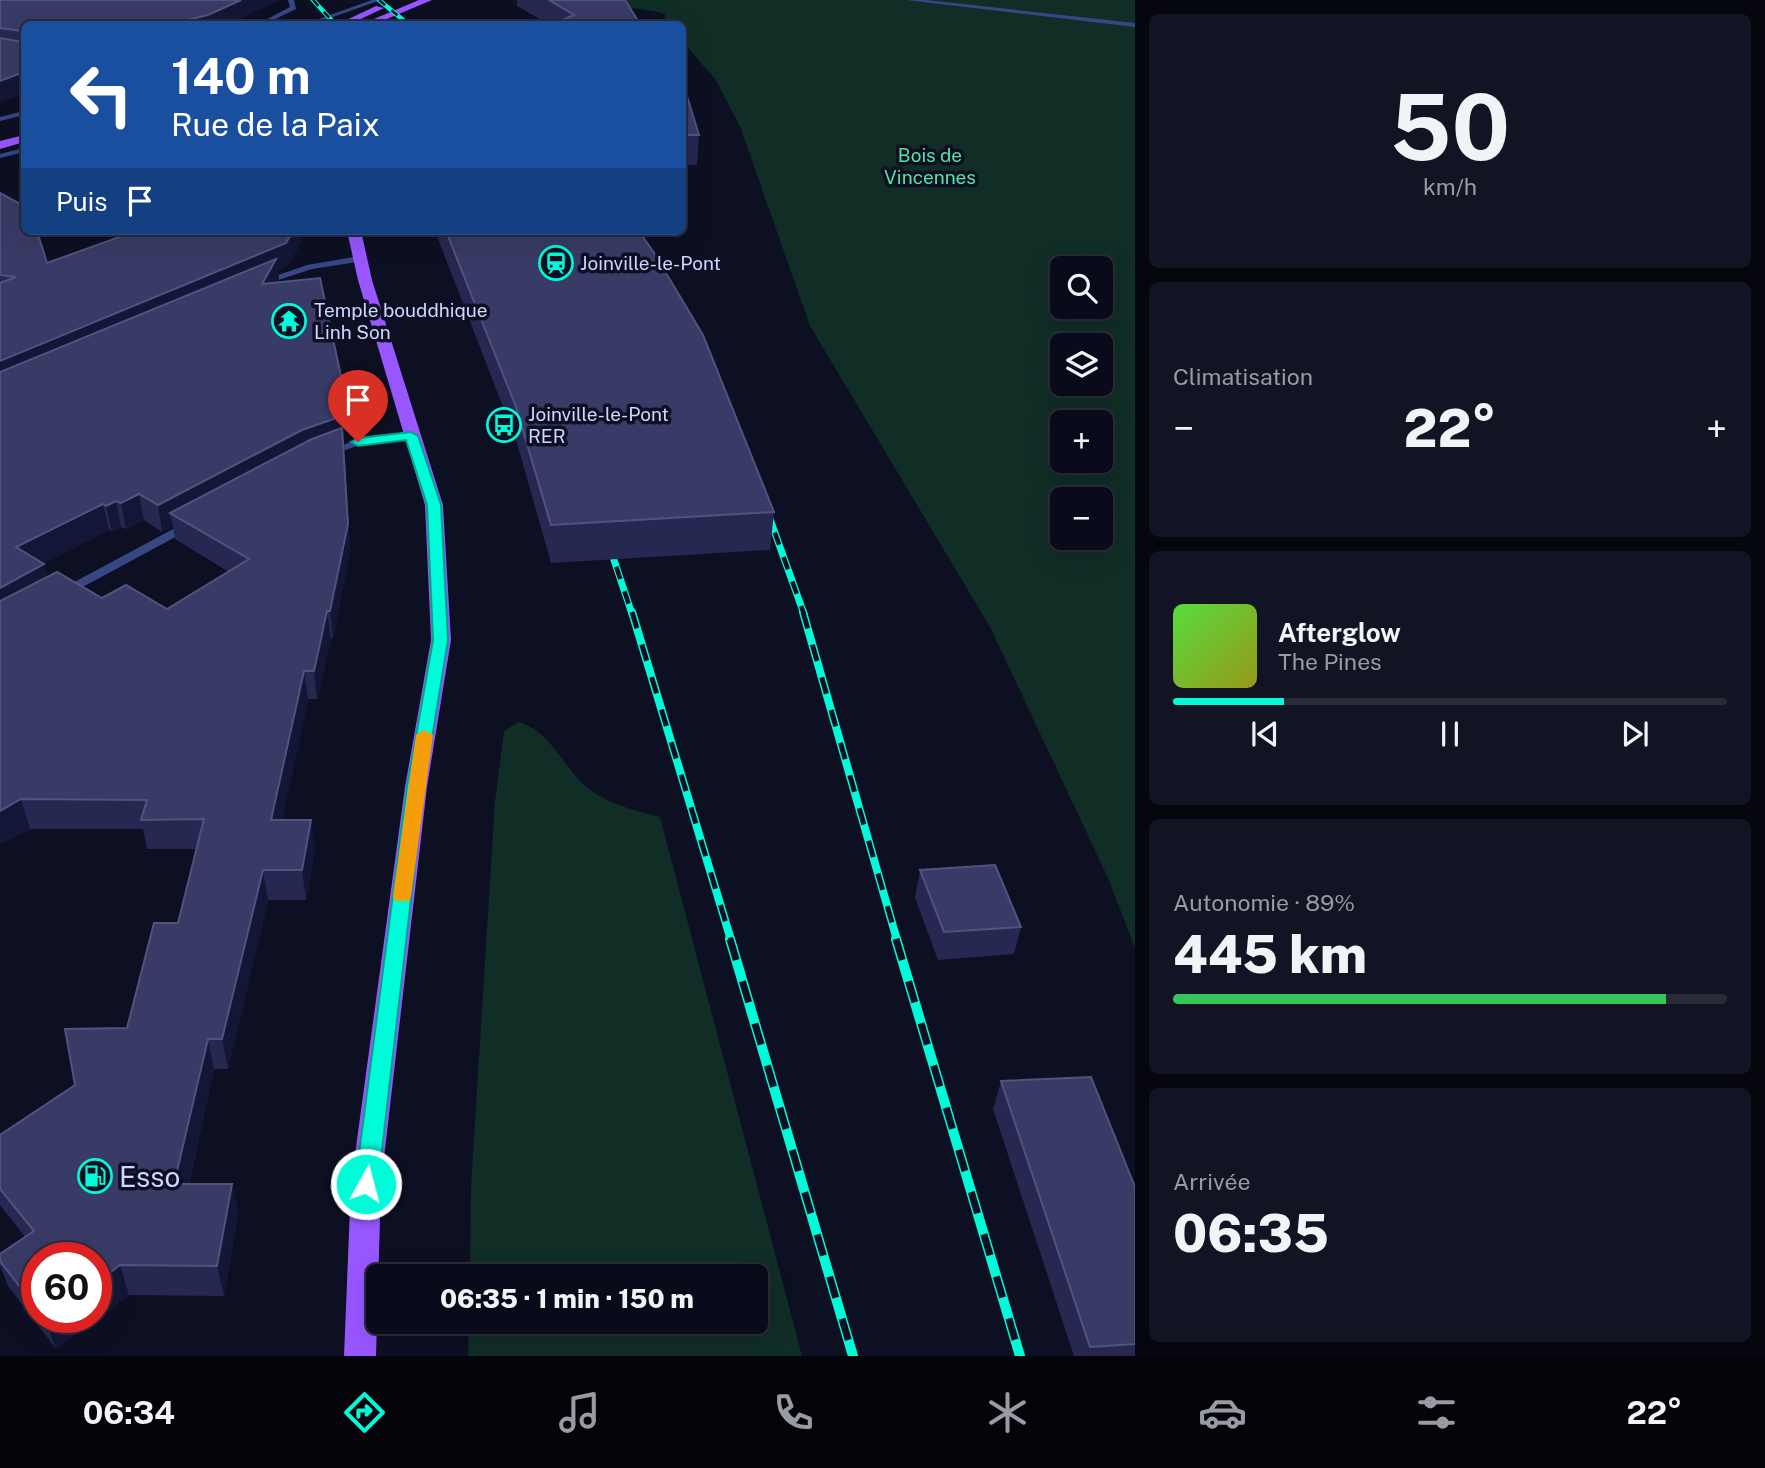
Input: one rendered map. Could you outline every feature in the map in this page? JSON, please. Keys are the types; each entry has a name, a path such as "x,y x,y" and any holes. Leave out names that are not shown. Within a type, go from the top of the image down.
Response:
{"main road":[{"path":"350,21 397,0"},
{"path":"374,21 427,0"},
{"path":"0,135 21,130"},
{"path":"0,145 21,140"},
{"path":"355,235 411,436 434,505 441,640 416,787 366,1184 360,1356"}],"street":[{"path":"267,21 294,8 290,0"},
{"path":"317,21 378,0"},
{"path":"909,0 1135,25"},
{"path":"0,119 21,114"},
{"path":"0,156 21,151"},
{"path":"254,286 292,270 321,263 360,259"},
{"path":"310,460 358,442 411,436"},
{"path":"48,600 203,517"}],"green space":[{"name":"Bois de Vincennes","path":"595,0 1135,0 1135,948 1108,878 990,627 810,326 741,129 716,80 686,45 686,21 666,21 665,14"},
{"path":"518,722 530,727 549,743 583,784 600,797 660,817 802,1356 468,1356 469,1334 768,1334 768,1264 470,1264 471,1186 495,801 504,731"}],"building":[{"path":"0,0 241,0 208,15 184,21 21,21 21,31 0,28"},
{"path":"549,0 625,0 638,21 560,21 574,15"},
{"path":"0,38 21,42 21,73 0,81"},
{"path":"686,93 699,135 686,135"},
{"path":"0,193 21,204 21,235 38,235 47,263 125,235 291,235 286,243 0,361 0,283 16,277 0,275"},
{"path":"448,235 642,235 703,335 774,512 551,525 516,407"},
{"path":"276,259 262,284 320,278 345,395 341,400 342,416 302,430 158,505 139,494 121,503 116,501 106,506 103,504 16,547 44,564 0,588 0,372"},
{"path":"342,428 348,524 314,671 304,671 271,820 311,820 302,870 263,870 222,1039 208,1039 174,1184 232,1184 217,1266 120,1265 112,1271 112,1242 21,1242 21,1288 0,1261 0,1254 34,1231 0,1189 0,1135 75,1085 65,1029 127,1028 154,923 178,923 204,819 141,820 147,800 21,799 0,811 0,601 57,572 102,598 126,585 167,609 249,559 170,513 312,439"},
{"path":"995,865 1021,927 944,932 920,870"},
{"path":"1091,1077 1135,1187 1135,1344 1090,1347 1001,1081"}],"railway":[{"path":"313,0 332,21"},
{"path":"379,0 404,21"},
{"path":"766,508 804,614"},
{"path":"608,542 632,614"},
{"path":"632,612 731,940"},
{"path":"803,612 897,940"},
{"path":"730,939 853,1356"},
{"path":"896,939 1020,1356"}],"slow traffic":[{"path":"402,896 424,735"}],"place":[{"name":"Joinville-le-Pont","path":"556,263"},
{"name":"Temple bouddhique Linh Son","path":"289,321"},
{"name":"Joinville-le-Pont RER","path":"504,425"},
{"name":"Esso","path":"95,1176"}],"route":[{"path":"358,442 411,436 434,505 441,640 416,787 366,1184"}]}
